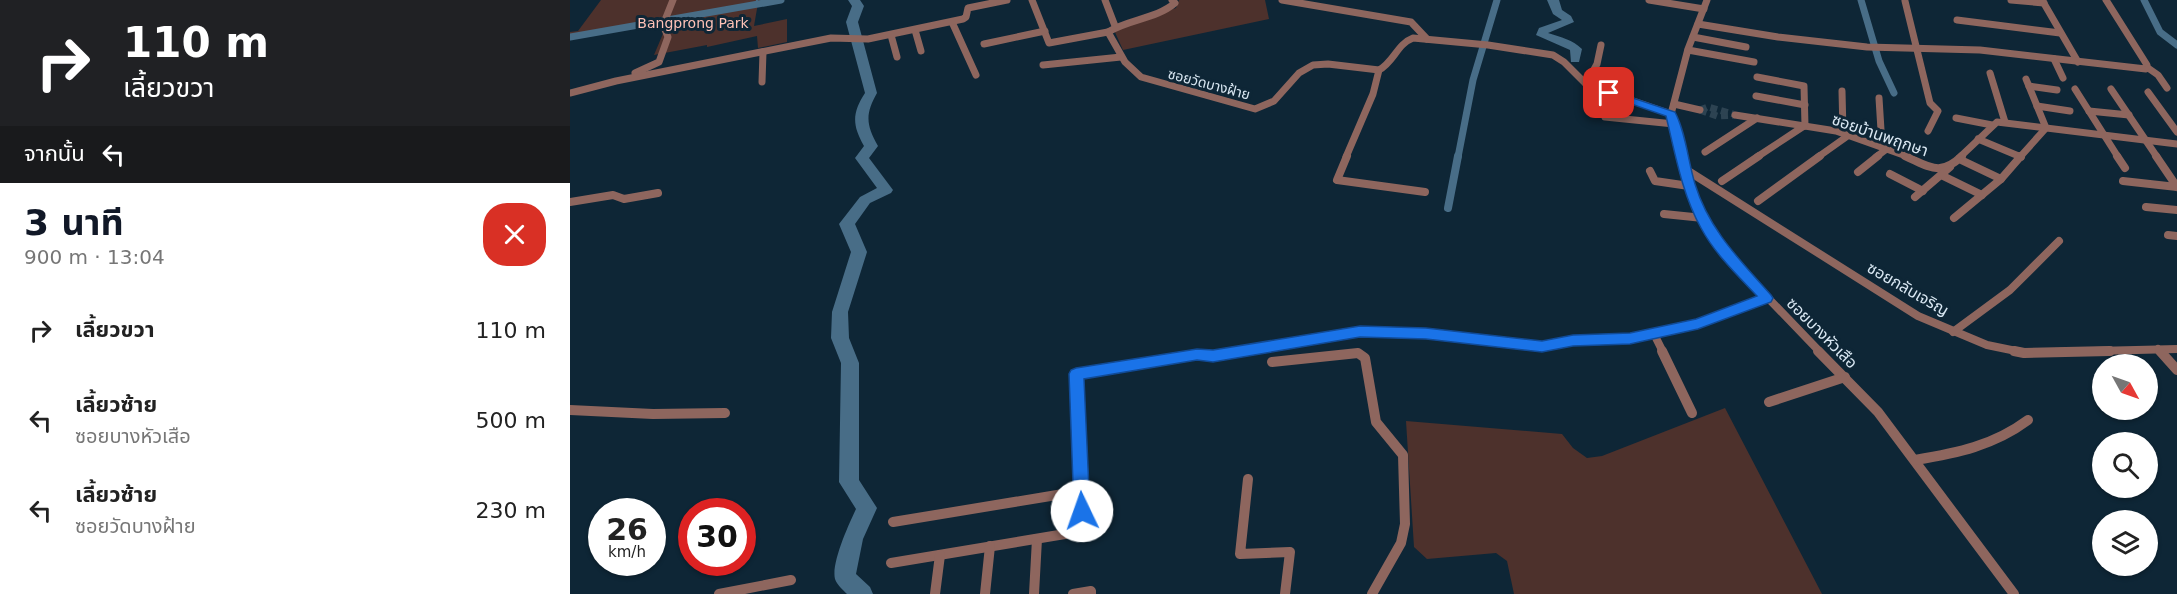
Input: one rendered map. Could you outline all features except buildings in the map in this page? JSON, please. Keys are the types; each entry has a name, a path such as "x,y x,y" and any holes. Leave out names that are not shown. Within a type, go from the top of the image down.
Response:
{"street":[{"path":"623,80 659,62 668,37 662,27 673,0"},
{"path":"570,93 835,37 861,40 915,30 966,17 965,7 1007,0"},
{"path":"1032,0 1050,43 1108,32 1116,26 1167,9 1174,3 1172,0"},
{"path":"1105,0 1116,26"},
{"path":"1282,0 1410,22 1427,39"},
{"path":"1649,0 1706,4 1688,50 1674,104 1673,119"},
{"path":"2011,0 2043,2 2078,62"},
{"path":"2106,0 2148,68 2158,75 2167,88"},
{"path":"1905,1 1930,103 1938,111 1928,131"},
{"path":"1957,20 2060,33"},
{"path":"952,22 976,75"},
{"path":"1698,24 1778,37 1867,47 1980,50 2143,70 2148,68"},
{"path":"915,30 921,51"},
{"path":"984,44 1045,31"},
{"name":"ซอยวัดบางฝ้าย","path":"1108,32 1121,57 1131,70 1141,77 1255,109 1274,102 1308,67 1314,64 1379,70"},
{"path":"891,34 897,57"},
{"path":"1693,37 1746,47"},
{"path":"1425,192 1337,180 1373,94 1379,70 1387,67 1405,41 1413,38 1488,45 1552,55 1564,62 1586,84 1673,119"},
{"path":"1586,84 1598,64 1601,45"},
{"path":"1688,50 1754,62"},
{"path":"762,82 764,52"},
{"path":"1043,65 1121,57"},
{"path":"2054,59 2063,78"},
{"path":"1990,73 2006,122"},
{"path":"1722,181 1804,126 1804,86 1757,77"},
{"path":"2046,128 2028,82 2057,90"},
{"path":"2075,89 2125,168"},
{"path":"2111,89 2177,187"},
{"path":"1758,201 1846,134 1842,90"},
{"path":"2148,92 2177,132"},
{"path":"1756,96 1805,105"},
{"path":"1858,172 1885,148 1879,98"},
{"path":"1674,104 1700,110"},
{"path":"2037,106 2070,111"},
{"path":"2089,111 2128,115"},
{"name":"ซอยบ้านพฤกษา","path":"1735,115 1846,134 1933,168 1950,167"},
{"path":"1605,117 1673,119"},
{"path":"1705,152 1757,118"},
{"path":"1956,118 1992,124 2006,122 2106,137 2177,144"},
{"name":"ซอยบางหัวเสือ","path":"1673,119 1689,186 1702,218 1720,248 1878,412 2014,594"},
{"path":"1915,197 1959,159 1992,124"},
{"path":"1954,218 2001,179 2046,128"},
{"path":"1978,139 2021,157"},
{"path":"1959,159 2001,179"},
{"name":"ซอยกลับเจริญ","path":"1685,169 1918,316 1987,345 2024,354 2177,349"},
{"path":"1650,171 1655,181 1689,186"},
{"path":"1890,174 1923,191"},
{"path":"1941,175 1982,195"},
{"path":"2123,181 2177,187"},
{"path":"570,202 613,195 628,198 658,193"},
{"path":"2146,207 2177,210"},
{"path":"1664,214 1702,218"},
{"path":"1953,332 2010,290 2059,241"},
{"path":"891,563 1083,531 1076,374 1197,355 1213,356 1360,331 1426,333 1542,346 1573,341 1620,339 1698,324 1767,298"},
{"path":"1654,334 1692,413"},
{"path":"2158,349 2177,370"},
{"path":"1272,362 1359,353 1365,358 1376,422 1403,455 1405,524 1401,543 1372,594"},
{"path":"1769,402 1845,377"},
{"path":"570,410 653,414 725,414"},
{"path":"1915,460 1984,447 2011,434 2028,420"},
{"path":"1248,478 1240,554 1290,552 1286,594"},
{"path":"893,522 1081,491"},
{"path":"1034,594 1037,538"},
{"path":"985,594 990,546"},
{"path":"934,594 940,555"},
{"path":"719,594 791,580"},
{"path":"1073,594 1091,591 1091,594"}],"green space":[{"name":"Bangprong Park","path":"601,0 777,0 758,3 754,26 787,19 787,42 758,48 757,36 654,55 670,17 570,35 570,32 578,31"},
{"path":"1179,0 1265,0 1269,19 1123,50 1114,30 1176,8"},
{"path":"1725,408 1822,594 1514,594 1507,561 1496,553 1427,559 1414,547 1406,421 1562,434 1573,448 1587,458 1602,456"}],"waterway":[{"path":"756,5 757,0"},
{"path":"570,37 781,0"},
{"path":"854,0 858,6 852,22 871,93 860,120 871,146 862,158 886,190 865,200 847,224 859,252 840,312 840,338 850,363 849,482 867,508 853,539 845,577 862,594"},
{"path":"1458,157 1473,80 1497,0"},
{"path":"1553,0 1557,12 1567,18 1568,22 1543,31 1542,35 1565,42 1576,49 1575,59"},
{"path":"1861,0 1879,61 1894,93"},
{"path":"2144,0 2160,32 2177,45"},
{"path":"1448,208 1458,156"}],"tunnel":[{"path":"1733,114 1708,107 1700,110 1717,116 1735,115"}],"route":[{"path":"1082,511 1076,374 1197,355 1213,356 1360,331 1426,333 1542,346 1573,341 1630,338 1698,324 1767,298 1720,248 1706,226 1689,186 1671,114 1609,93"}]}
